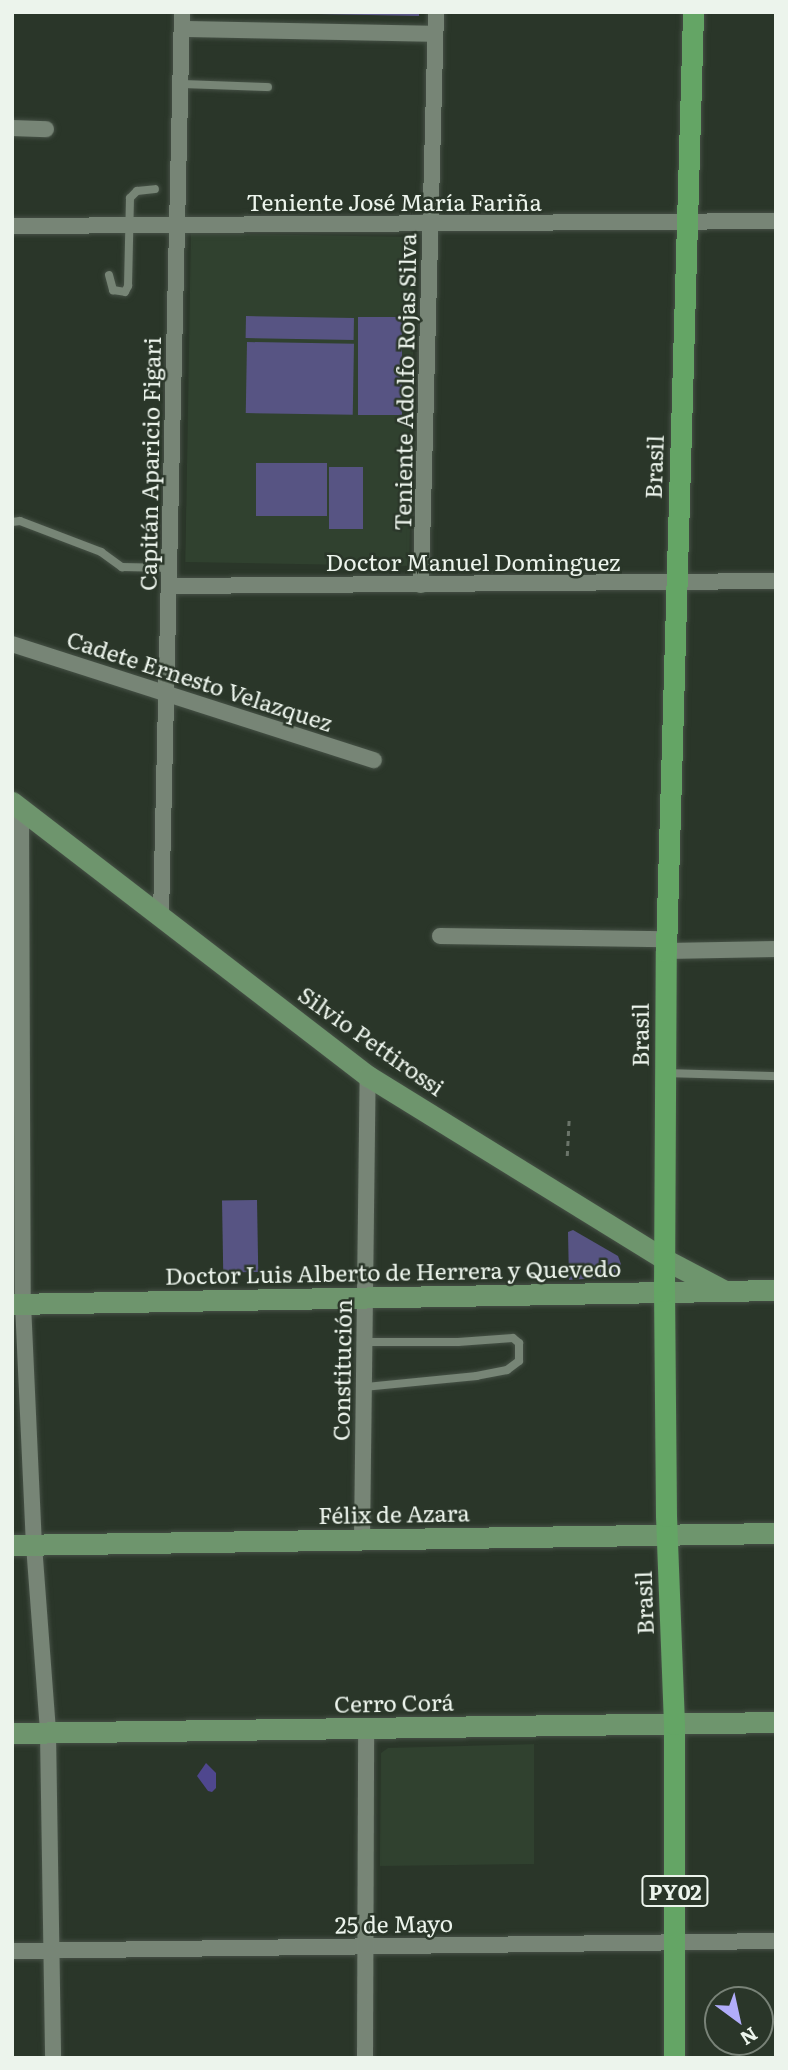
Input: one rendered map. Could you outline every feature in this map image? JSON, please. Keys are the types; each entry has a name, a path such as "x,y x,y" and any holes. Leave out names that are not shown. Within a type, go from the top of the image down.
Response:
{"main road":[{"name":"Brasil","path":"674,2058 674,1724 666,1534 664,1291 666,945 693,12"}],"street":[{"name":"Teniente Adolfo Rojas Silva","path":"422,585 436,12"},
{"path":"182,20 435,34"},
{"name":"Capitán Aparicio Figari","path":"161,916 171,586 182,20"},
{"path":"12,128 47,129"},
{"name":"Teniente José María Fariña","path":"12,226 776,221"},
{"name":"Doctor Manuel Dominguez","path":"171,586 776,581"},
{"name":"Cadete Ernesto Velazquez","path":"12,645 374,760"},
{"path":"17,805 18,1304 48,1733 54,1950 53,2058"},
{"name":"Silvio Pettirossi","path":"17,805 368,1076 664,1259 723,1290"},
{"path":"440,936 776,949"},
{"name":"Constitución","path":"362,1539 368,1076"},
{"name":"Doctor Luis Alberto de Herrera y Quevedo","path":"18,1304 364,1300 776,1290"},
{"name":"Félix de Azara","path":"12,1545 776,1533"},
{"name":"Cerro Corá","path":"12,1733 776,1722"},
{"path":"365,2058 366,1728"},
{"name":"25 de Mayo","path":"12,1951 776,1941"}],"lane":[{"path":"180,84 268,87"},
{"path":"108,275 113,290 125,292 128,286 128,205 133,193 155,189"},
{"path":"12,522 20,521 101,552 122,567 171,568"},
{"path":"665,1073 776,1076"},
{"path":"363,1387 477,1376 507,1370 519,1361 519,1343 513,1338 458,1342 364,1342"}],"path":[{"path":"567,1156 569,1118"}],"shaded area":[{"path":"209,12 419,12 419,16"},
{"path":"191,233 415,237 409,566 185,562"},
{"path":"246,316 354,318 354,340 246,338"},
{"path":"358,317 402,317 402,415 358,415"},
{"path":"247,342 354,344 353,415 246,413"},
{"path":"256,463 327,463 327,516 256,516"},
{"path":"329,467 363,467 363,529 329,529"},
{"path":"257,1200 258,1272 223,1273 222,1201"},
{"path":"573,1230 618,1256 621,1264 616,1277 569,1280 568,1232"},
{"path":"534,1744 534,1864 380,1866 381,1753 388,1748"},
{"path":"206,1763 216,1773 216,1788 212,1792 208,1791 197,1776"}]}
